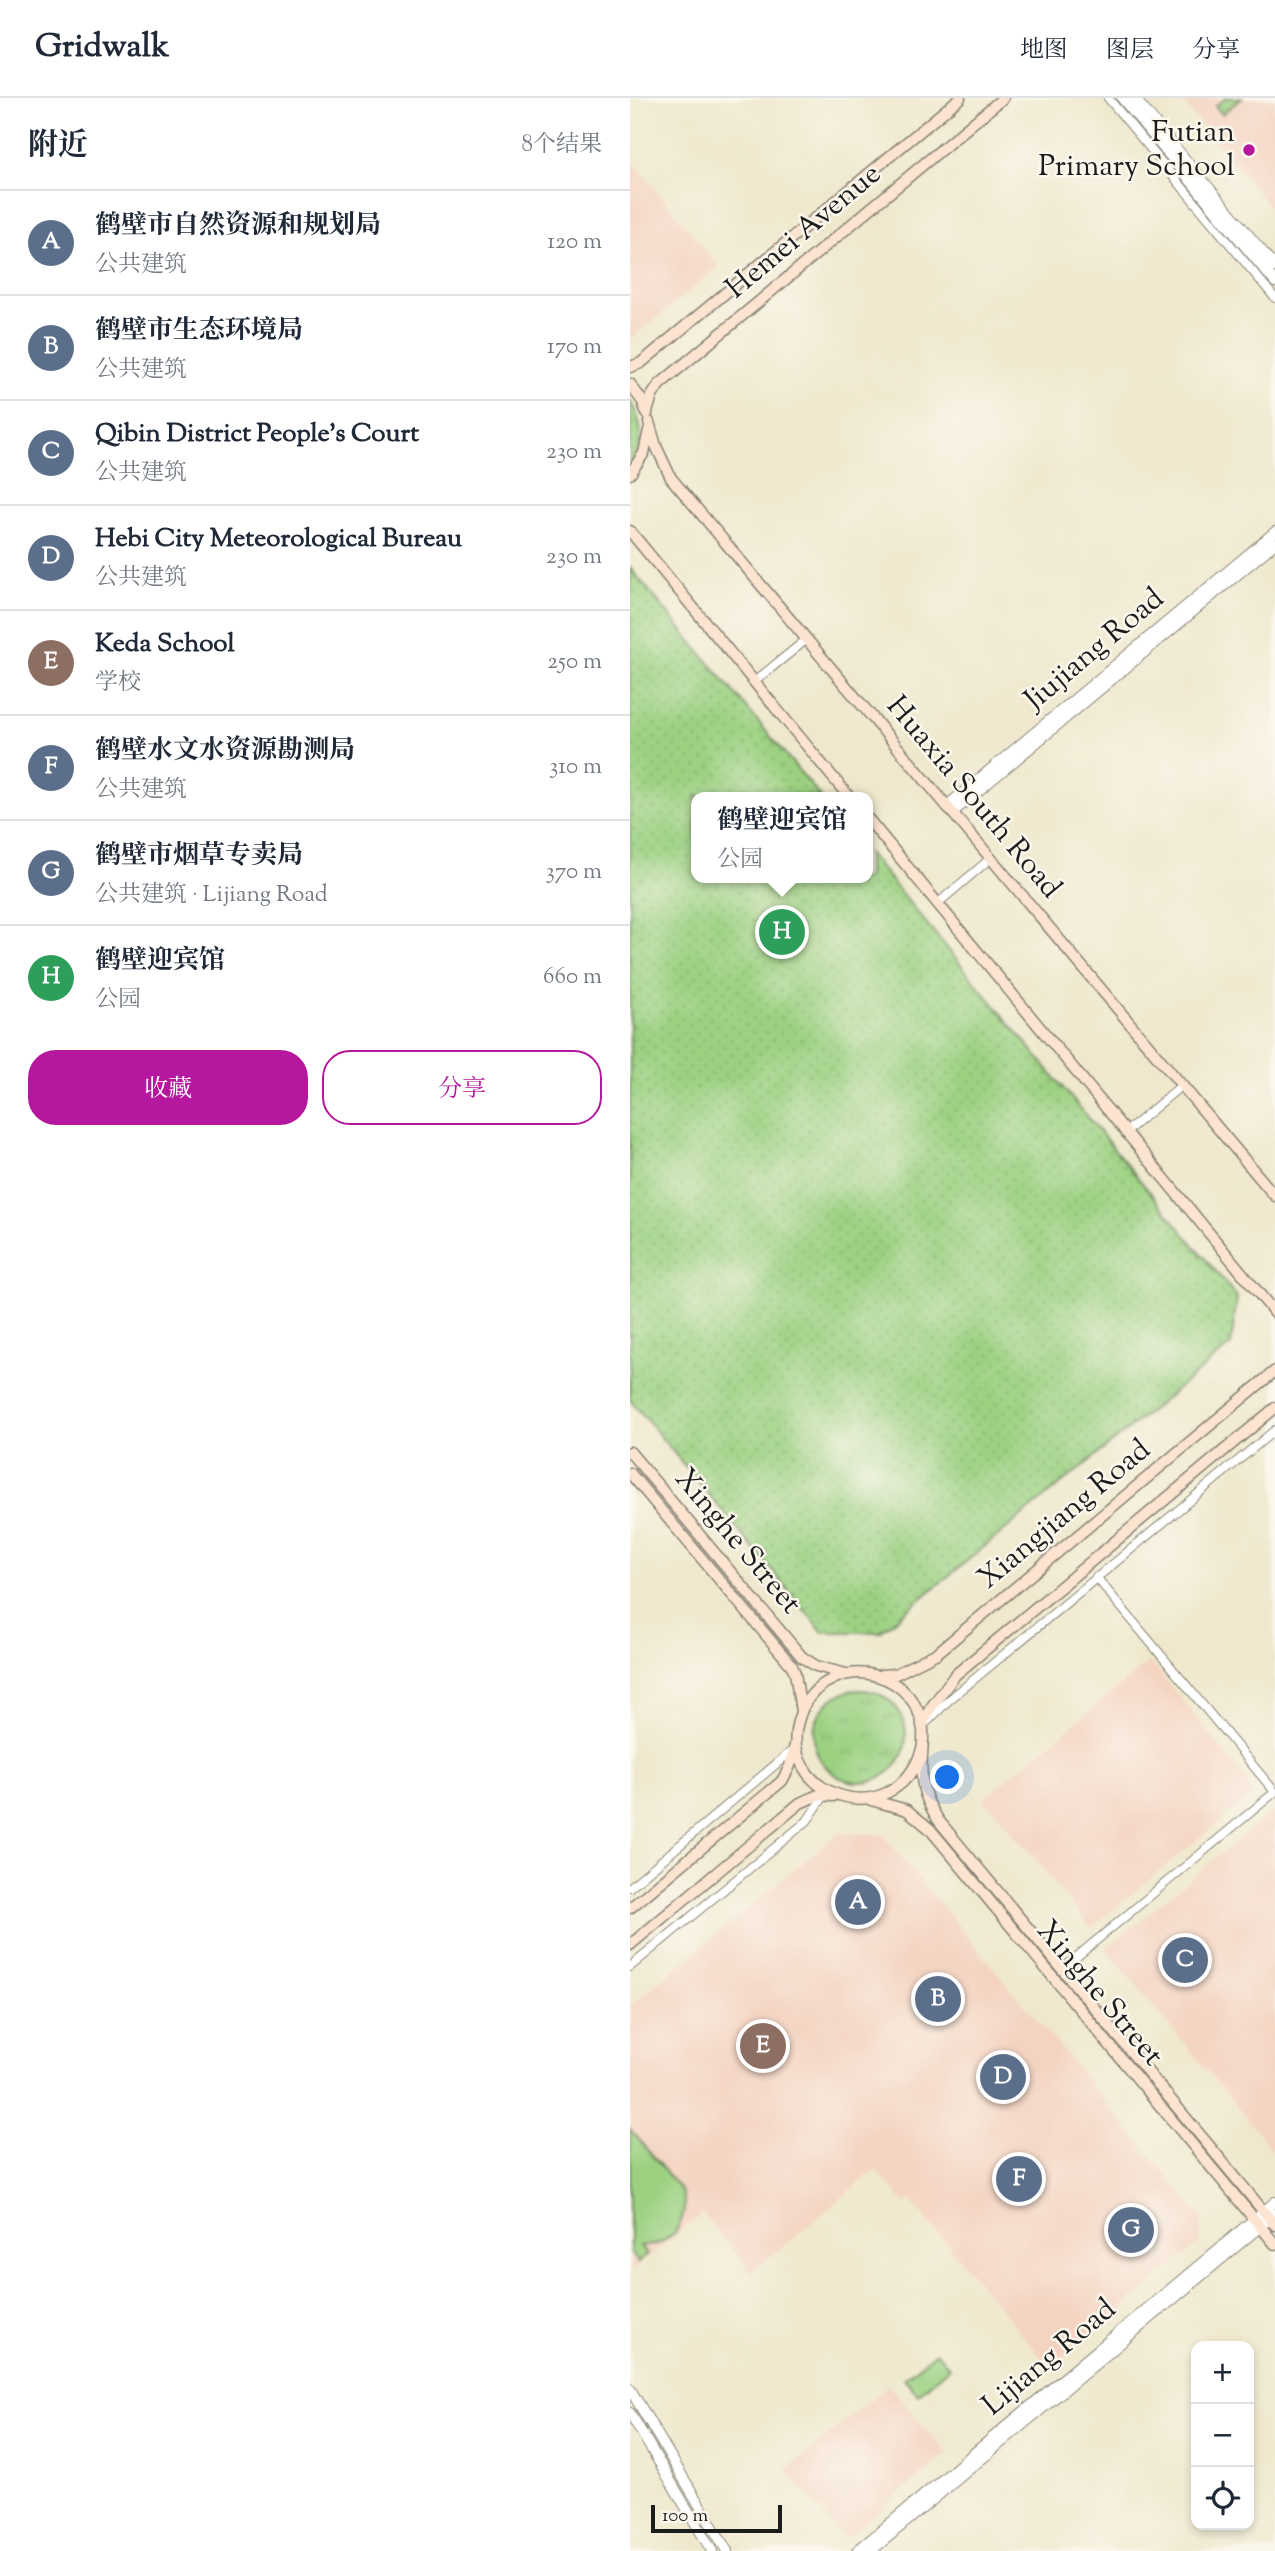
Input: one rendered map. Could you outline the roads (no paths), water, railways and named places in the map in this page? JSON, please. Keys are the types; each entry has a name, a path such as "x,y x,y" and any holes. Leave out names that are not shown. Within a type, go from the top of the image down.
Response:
{"main road":[{"name":"Hemei Avenue","path":"630,367 641,363 960,98"},
{"name":"Hemei Avenue","path":"630,474 644,453 649,433 648,417 652,396 659,385 1003,98"},
{"path":"630,384 643,401 648,417"},
{"name":"Huaxia South Road","path":"648,417 656,446 671,478 1275,1196"},
{"path":"630,531 845,792"},
{"path":"873,825 1275,1314"},
{"name":"Xiangjiang Road","path":"876,1675 896,1674 937,1653 1275,1371"},
{"name":"Xiangjiang Road","path":"922,1726 930,1709 955,1675 1275,1408"},
{"name":"Xinghe Street","path":"630,1452 802,1657 816,1666 848,1674"},
{"name":"Xinghe Street","path":"630,1473 792,1665 801,1712"},
{"path":"630,1908 782,1781 790,1766 801,1712 811,1696 824,1684 848,1674 876,1675 893,1683 908,1695 918,1712 922,1726 922,1749 915,1767 903,1782 887,1793 869,1799 818,1795 800,1803 630,1945"},
{"path":"795,1744 809,1775 823,1788 840,1797"},
{"name":"Xinghe Street","path":"922,1749 922,1777 930,1808 1271,2217"},
{"name":"Xinghe Street","path":"869,1799 907,1810 930,1829 1275,2244"}],"street":[{"path":"1108,98 1275,298"},
{"path":"1122,98 1275,282"},
{"path":"1134,98 1275,267"},
{"name":"Jiujiang Road","path":"950,809 1275,532"},
{"name":"Jiujiang Road","path":"950,809 1275,543"},
{"path":"754,682 807,639"},
{"path":"937,904 991,858"},
{"path":"1126,1132 1182,1085"},
{"path":"922,1726 949,1700 1275,1430"},
{"path":"1062,1969 1275,1792 1097,1577"},
{"path":"630,1887 795,1744"},
{"path":"630,1967 807,1821 824,1796"},
{"name":"Lijiang Road","path":"857,2551 1257,2223 1271,2217 1275,2202"},
{"name":"Lijiang Road","path":"871,2551 1257,2223"},
{"path":"630,2389 727,2551"},
{"path":"630,2413 712,2551"}],"place":[{"name":"Futian Primary School","path":"1249,150"},
{"name":"鹤壁迎宾馆","path":"782,932"},
{"name":"鹤壁市自然资源和规划局","path":"858,1902"},
{"name":"Qibin District People's Court","path":"1185,1960"},
{"name":"鹤壁市生态环境局","path":"938,1999"},
{"name":"Keda School","path":"763,2046"},
{"name":"Hebi City Meteorological Bureau","path":"1003,2077"},
{"name":"鹤壁水文水资源勘测局","path":"1019,2179"},
{"name":"鹤壁市烟草专卖局","path":"1131,2230"}]}
